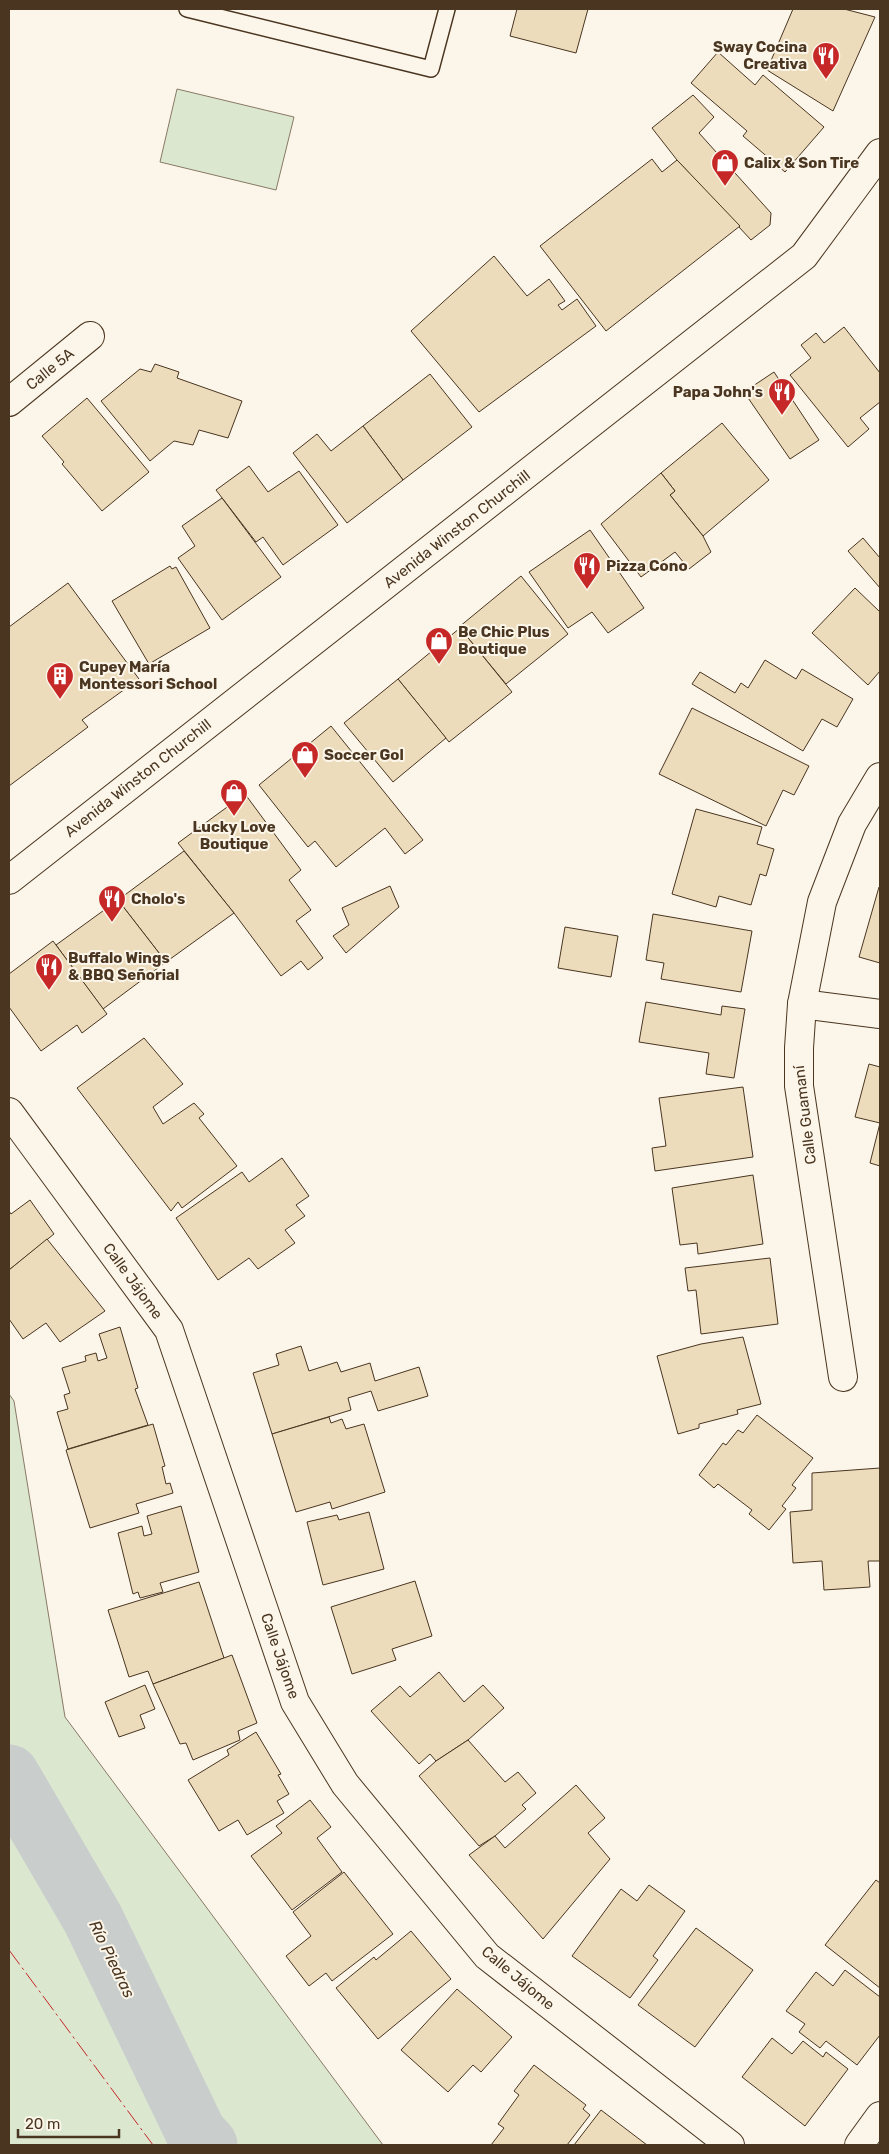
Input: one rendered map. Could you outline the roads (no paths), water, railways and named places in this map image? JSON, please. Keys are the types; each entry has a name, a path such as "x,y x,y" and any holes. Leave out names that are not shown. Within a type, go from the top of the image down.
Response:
{"street":[{"name":"Avenida Winston Churchill","path":"9,880 804,256 880,153"},
{"name":"Calle 5A","path":"9,402 90,336"},
{"name":"Calle Guamaní","path":"843,1377 799,1086 799,1048 802,1004 822,902 852,824 880,777"},
{"path":"802,1004 880,1014"},
{"name":"Calle Jájome","path":"9,1112 169,1330 295,1702 345,1784 487,1956 730,2145"},
{"path":"859,2145 880,2116"}],"lane":[{"path":"187,9 230,14 431,69 447,9"}],"waterway":[{"name":"Río Piedras","path":"9,1775 93,1919 196,2133 207,2145"}],"place":[{"name":"Sway Cocina Creativa","path":"826,80"},
{"name":"Calix & Son Tire","path":"725,187"},
{"name":"Papa John's","path":"782,416"},
{"name":"Pizza Cono","path":"587,590"},
{"name":"Be Chic Plus Boutique","path":"439,665"},
{"name":"Cupey María Montessori School","path":"60,700"},
{"name":"Soccer Gol","path":"305,779"},
{"name":"Lucky Love Boutique","path":"234,817"},
{"name":"Cholo's","path":"112,923"},
{"name":"Buffalo Wings & BBQ Señorial","path":"49,991"}]}
